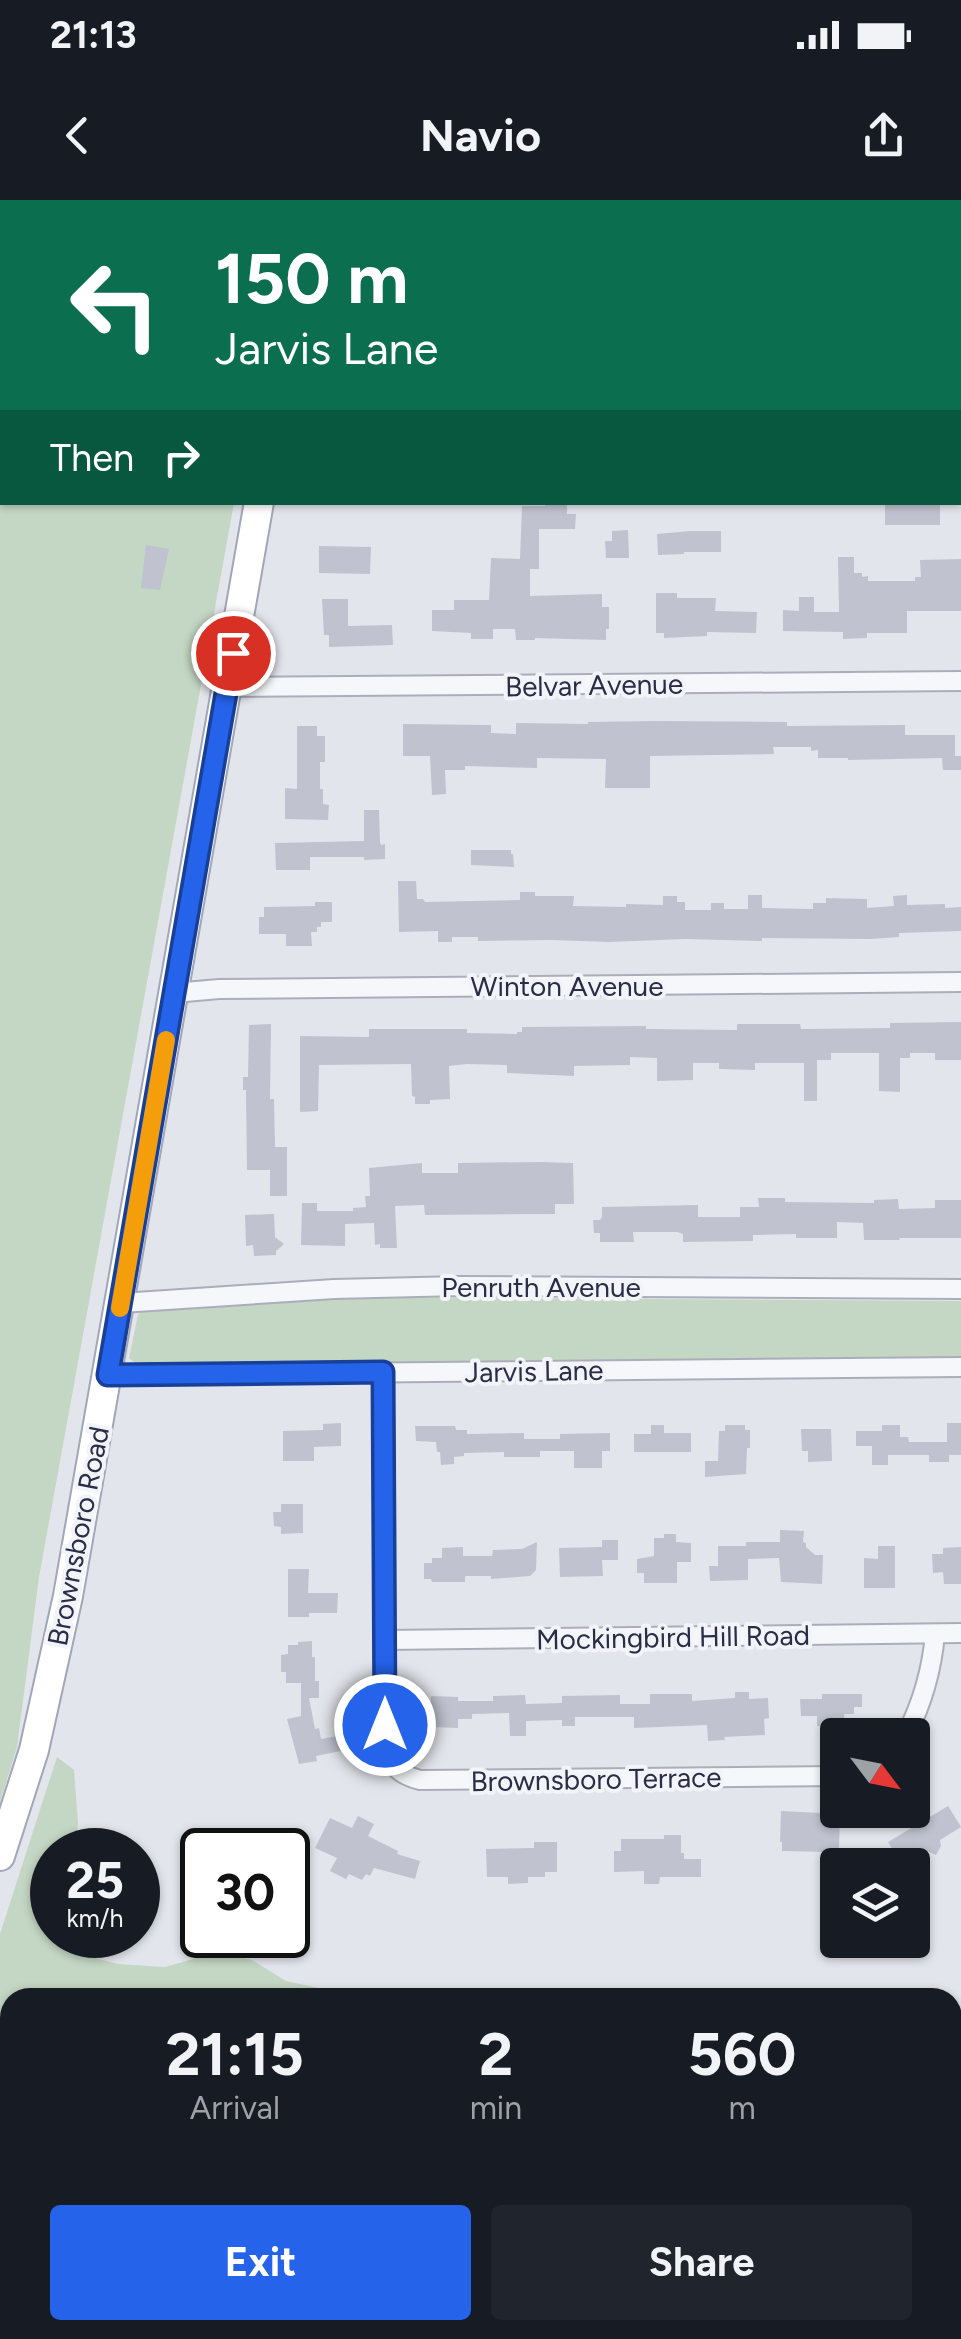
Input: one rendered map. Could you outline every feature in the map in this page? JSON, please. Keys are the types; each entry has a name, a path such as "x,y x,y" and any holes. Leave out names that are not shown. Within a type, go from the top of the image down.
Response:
{"main road":[{"name":"Brownsboro Road","path":"0,1856 34,1750 56,1654 121,1303 258,505"}],"street":[{"name":"Belvar Avenue","path":"227,687 961,681"},
{"name":"Winton Avenue","path":"174,993 219,989 961,982"},
{"name":"Penruth Avenue","path":"121,1303 334,1289 461,1286 961,1288"},
{"name":"Jarvis Lane","path":"108,1375 961,1367"},
{"name":"Brownsboro Terrace","path":"383,1372 385,1725 393,1766 420,1780 820,1776"},
{"name":"Mockingbird Hill Road","path":"385,1640 961,1633"},
{"path":"914,1718 933,1655 935,1634"}],"green space":[{"path":"0,505 234,505 39,1577 17,1747 0,1802"},
{"path":"364,1297 961,1301 961,1357 139,1366 129,1358 138,1315 147,1306"},
{"path":"57,1757 74,1770 77,1828 34,1828"},
{"path":"30,1841 30,1958 95,1958 165,1967 197,1958 244,1958 286,1981 318,1988 0,1988 0,1934"}],"building":[{"path":"567,505 567,514 576,514 575,529 539,529 539,569 530,569 530,596 602,594 602,607 609,607 606,640 516,640 515,629 493,629 493,639 471,639 471,633 432,631 432,610 454,610 454,600 489,600 491,558 520,559 522,506"},
{"path":"885,505 940,505 940,525 885,525"},
{"path":"628,530 629,558 606,558 605,541 612,541 612,531"},
{"path":"721,531 721,552 658,555 657,534"},
{"path":"146,545 169,549 160,590 141,588"},
{"path":"319,546 371,547 370,574 319,573"},
{"path":"838,557 854,557 854,573 868,576 868,581 915,581 915,577 921,577 920,560 961,559 961,611 907,611 907,633 867,633 867,638 843,639 843,632 783,631 783,610 799,611 799,597 814,597 814,612 839,612"},
{"path":"656,593 677,593 677,598 716,598 715,611 757,612 756,633 707,632 707,636 664,638 664,633 656,633"},
{"path":"322,599 348,599 348,626 392,625 393,645 329,647 329,635 324,635"},
{"path":"516,723 905,725 905,735 955,735 955,756 961,756 961,770 943,770 942,758 848,760 818,758 818,750 811,751 811,747 773,747 774,754 650,756 650,788 605,788 606,759 537,758 537,768 465,766 465,770 445,770 446,794 432,795 430,756 403,756 403,724 491,725 491,733 516,734"},
{"path":"297,726 317,726 317,736 325,736 320,789 323,804 329,805 328,820 285,819 285,788 297,789"},
{"path":"364,810 379,810 385,859 310,857 310,870 276,870 275,843 364,841"},
{"path":"471,850 511,850 514,867 471,865"},
{"path":"398,881 416,881 417,899 425,902 520,900 520,892 535,892 535,896 574,896 573,906 626,907 663,905 663,896 677,896 677,902 685,902 685,910 711,910 711,903 724,903 724,909 748,909 748,895 762,895 762,908 813,909 813,903 826,903 826,898 867,899 867,908 894,906 893,896 907,895 907,905 961,907 961,931 899,933 899,937 871,939 609,942 478,941 478,937 452,937 452,942 438,942 438,931 399,932"},
{"path":"315,902 332,902 332,922 321,922 317,932 311,932 312,946 286,946 286,934 259,934 259,917 264,917 264,907 315,906"},
{"path":"961,1022 961,1060 935,1060 935,1053 910,1053 910,1058 900,1058 900,1092 879,1091 879,1053 831,1053 831,1060 817,1060 817,1101 804,1101 804,1063 755,1063 755,1070 719,1069 719,1063 693,1063 693,1080 657,1081 657,1058 630,1057 630,1065 574,1066 574,1076 507,1073 507,1065 467,1064 449,1066 450,1099 430,1100 430,1104 415,1104 411,1064 319,1065 318,1111 300,1112 300,1036 369,1037 369,1029 467,1029 467,1033 517,1034 522,1027 737,1030 737,1024 800,1024 801,1029"},
{"path":"271,1024 270,1099 274,1099 275,1147 287,1147 287,1196 270,1196 270,1170 247,1170 243,1077 248,1077 249,1025"},
{"path":"422,1163 422,1173 458,1173 458,1163 573,1163 574,1204 555,1204 555,1214 425,1215 424,1205 395,1206 397,1248 375,1245 374,1223 345,1224 345,1246 301,1245 302,1203 317,1203 317,1211 366,1207 365,1196 370,1196 369,1168"},
{"path":"758,1198 874,1203 898,1199 899,1209 935,1208 935,1200 961,1200 961,1238 864,1240 863,1223 837,1222 837,1238 753,1235 753,1241 683,1242 683,1234 677,1232 633,1232 634,1242 600,1242 600,1233 594,1233 593,1220 600,1220 602,1207 698,1205 698,1217 740,1217 740,1207 759,1207"},
{"path":"274,1214 275,1237 284,1244 276,1255 254,1256 253,1245 246,1246 245,1215"},
{"path":"341,1423 341,1446 314,1447 314,1461 283,1461 283,1431 323,1430 323,1424"},
{"path":"947,1423 961,1423 961,1455 949,1455 949,1462 929,1462 929,1455 888,1455 888,1465 872,1465 872,1446 856,1446 856,1431 882,1431 882,1425 900,1425 900,1437 908,1437 909,1442 947,1442"},
{"path":"651,1425 664,1425 664,1433 691,1433 691,1452 634,1452 634,1434 651,1434"},
{"path":"725,1425 745,1425 745,1430 750,1430 746,1474 705,1477 705,1461 718,1461 719,1431 725,1431"},
{"path":"415,1426 455,1426 456,1430 467,1430 467,1434 524,1433 524,1439 610,1433 610,1451 602,1451 602,1468 574,1468 574,1451 540,1451 540,1457 504,1457 504,1452 464,1453 454,1457 454,1464 441,1465 436,1442 416,1441"},
{"path":"801,1429 831,1429 832,1461 808,1462 808,1451 802,1451"},
{"path":"281,1504 303,1504 303,1533 281,1534 281,1527 274,1526 273,1512 281,1512"},
{"path":"780,1530 804,1531 806,1547 815,1555 823,1555 822,1584 781,1582 779,1558 748,1559 748,1580 710,1581 709,1566 718,1566 718,1546 780,1542"},
{"path":"664,1534 676,1534 676,1542 691,1543 691,1562 677,1562 677,1583 644,1583 644,1573 637,1573 637,1559 654,1556 654,1538 664,1538"},
{"path":"602,1540 618,1540 618,1560 602,1560 603,1576 560,1577 559,1548 602,1547"},
{"path":"537,1542 536,1570 530,1576 465,1576 465,1582 424,1579 424,1563 442,1558 442,1548 463,1547 463,1556 492,1556 493,1550 522,1549"},
{"path":"878,1546 895,1546 895,1588 864,1588 864,1558 878,1559"},
{"path":"961,1547 961,1584 944,1584 943,1572 933,1573 932,1554 943,1554 943,1548"},
{"path":"288,1569 309,1569 308,1593 338,1593 337,1613 288,1617"},
{"path":"312,1641 315,1681 319,1681 319,1698 309,1698 315,1729 319,1728 321,1739 343,1735 346,1750 299,1764 287,1719 301,1716 301,1683 286,1683 281,1655 288,1654 288,1645"},
{"path":"735,1692 749,1692 749,1699 768,1698 765,1735 708,1741 707,1725 634,1728 634,1717 575,1717 575,1726 562,1726 562,1720 526,1721 526,1736 510,1736 509,1713 472,1714 472,1719 458,1719 458,1728 433,1727 433,1719 417,1719 417,1703 431,1703 431,1696 493,1701 493,1696 525,1695 526,1704 562,1703 562,1696 620,1695 620,1704 650,1704 650,1694 692,1694 692,1701 735,1698"},
{"path":"822,1694 862,1694 862,1707 854,1707 854,1714 844,1714 844,1718 820,1718 817,1726 817,1716 801,1716 800,1699 822,1699"},
{"path":"948,1806 961,1827 940,1840 936,1855 930,1848 892,1848 888,1842 911,1828 930,1828 930,1817"},
{"path":"781,1811 820,1813 820,1828 840,1828 839,1848 782,1851"},
{"path":"358,1816 374,1824 368,1836 398,1851 397,1854 420,1861 415,1879 374,1868 362,1880 349,1874 346,1879 330,1871 337,1858 315,1848 330,1818 352,1828"},
{"path":"664,1835 681,1835 684,1859 701,1859 701,1877 660,1877 659,1884 644,1884 644,1871 614,1872 614,1851 621,1851 621,1839 664,1839"},
{"path":"534,1842 557,1842 557,1872 528,1877 528,1883 508,1884 508,1877 487,1877 486,1849 534,1848"}],"slow traffic":[{"path":"120,1308 166,1040"}],"route":[{"path":"233,653 108,1375 383,1372 385,1725"}]}
